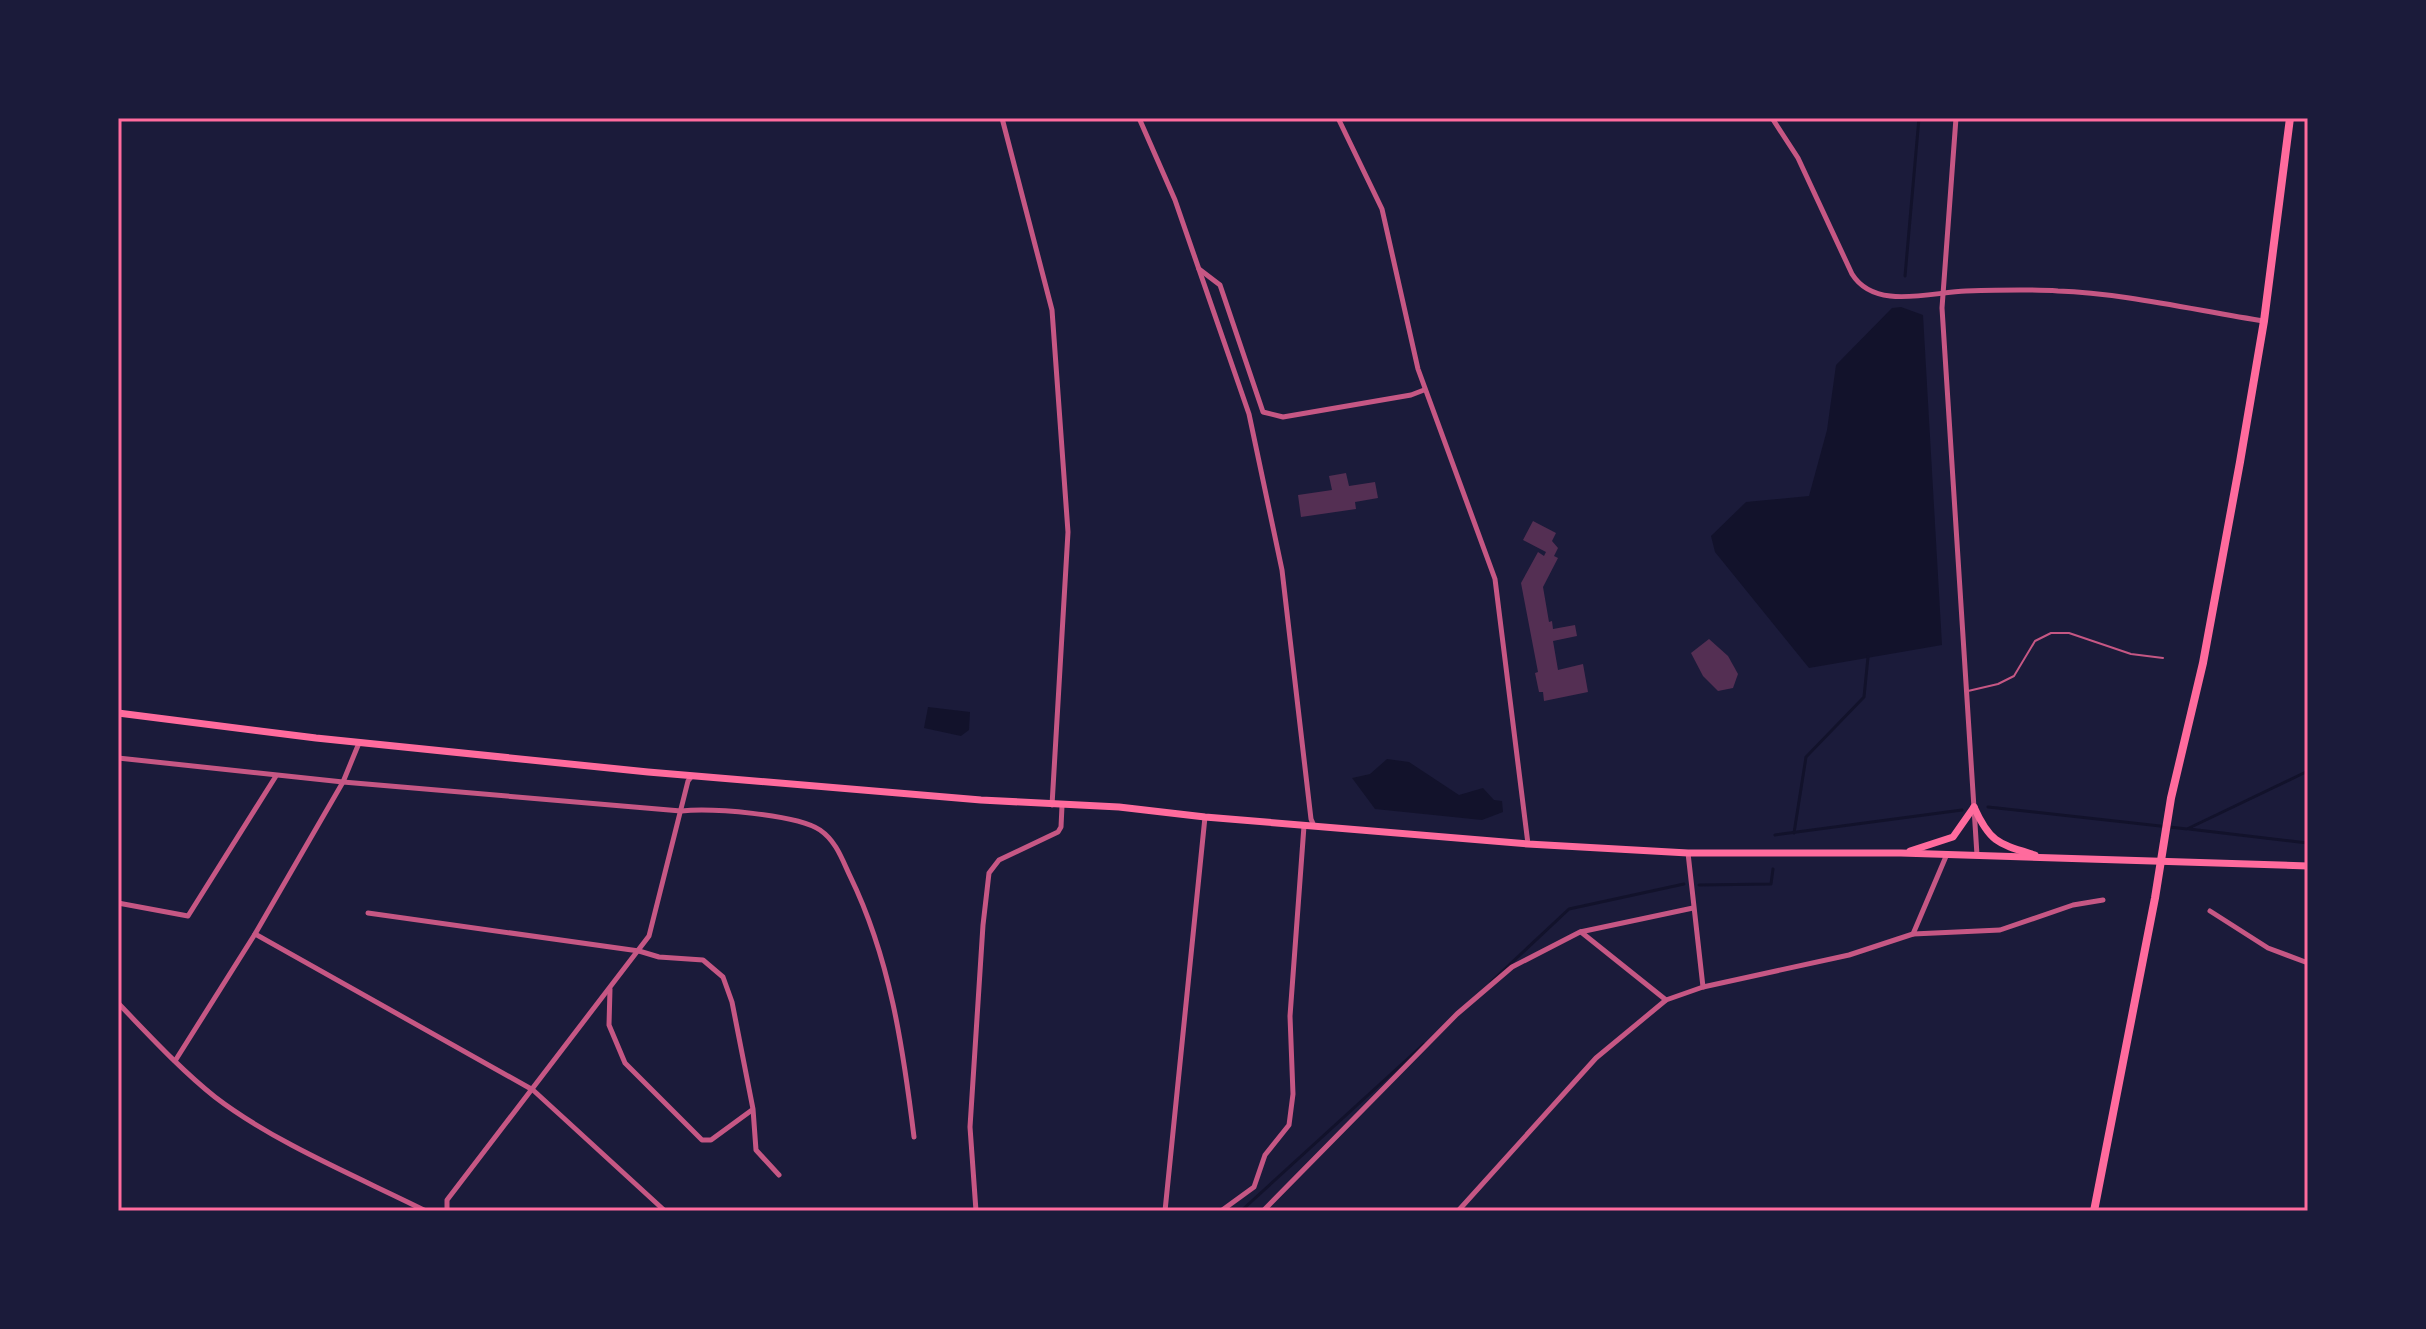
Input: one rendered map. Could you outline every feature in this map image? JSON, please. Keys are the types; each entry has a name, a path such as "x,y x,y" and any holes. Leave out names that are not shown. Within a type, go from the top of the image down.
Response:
{"highway":[{"path":"2094,1211 2155,898 2171,798 2203,663 2264,321 2290,118"}],"main road":[{"path":"118,713 359,743 693,775 1062,806 1119,807 1528,844 1688,853 1901,853 2308,866"},
{"path":"1901,853 1953,837 1974,807"},
{"path":"1974,807 1985,832 1997,841 2045,858"}],"street":[{"path":"1002,118 1052,310 1068,532 1052,805"},
{"path":"1139,118 1175,200 1249,414 1282,570 1314,826"},
{"path":"1338,118 1382,209 1424,390 1495,579 1528,844"},
{"path":"1772,118 1798,158 1858,284 1869,291 1894,296 2061,290 2264,321"},
{"path":"1956,118 1942,292 1977,855"},
{"path":"1199,269 1220,285 1263,412"},
{"path":"1249,414 1263,412 1283,417 1411,395 1424,390"},
{"path":"175,1061 255,934 343,782 359,743"},
{"path":"118,758 276,776 681,811 703,809 803,821 821,831 836,846 867,910 888,979 904,1051 914,1137"},
{"path":"447,1211 447,1200 649,936 688,781 693,775"},
{"path":"118,903 188,916 276,776"},
{"path":"976,1211 970,1127 989,873 999,860 1058,832 1062,806"},
{"path":"1165,1211 1205,817"},
{"path":"1221,1211 1254,1187 1265,1155 1289,1125 1293,1094 1290,1016 1304,826"},
{"path":"1688,853 1703,987"},
{"path":"1913,934 1947,854"},
{"path":"1458,1211 1596,1058 1666,1000 1703,987 1849,955 1913,934 2000,930 2073,905 2103,900"},
{"path":"1266,1210 1457,1014 1512,967 1580,932 1693,908"},
{"path":"2210,911 2268,948 2308,963"},
{"path":"368,913 639,951 659,957 703,960 723,977 732,1002 753,1109 756,1150 779,1175"},
{"path":"1580,932 1666,1000"},
{"path":"255,934 533,1090 665,1211"},
{"path":"610,989 609,1025 625,1063 702,1140 711,1140 753,1109"},
{"path":"118,1003 175,1061 216,1097 267,1131 426,1211"}],"lane":[{"path":"1967,691 1998,684 2014,676 2035,641 2051,633 2069,633 2131,654 2163,658"}],"shaded area":[{"path":"1901,307 1923,315 1942,645 1809,668 1715,552 1711,536 1746,502 1809,496 1827,430 1836,365 1892,308"},
{"path":"928,707 970,712 969,730 961,736 924,728"},
{"path":"1387,759 1409,762 1459,795 1483,788 1494,800 1502,801 1503,812 1482,820 1375,809 1352,778 1370,774"}],"building":[{"path":"1346,473 1349,486 1375,482 1378,498 1355,502 1356,509 1301,517 1298,495 1332,490 1329,476"},
{"path":"1533,521 1556,533 1552,541 1558,548 1554,556 1558,558 1543,587 1549,622 1552,621 1553,629 1575,625 1577,636 1553,641 1558,670 1583,664 1588,692 1544,701 1535,673 1538,672 1521,583 1538,552 1544,556 1546,552 1523,540"},
{"path":"1709,639 1728,656 1738,674 1733,688 1718,691 1703,676 1691,653"}],"waterway":[{"path":"1905,276 1919,118"},
{"path":"1794,833 1806,757 1864,697 1868,657"},
{"path":"1988,807 2187,829 2308,771"},
{"path":"1775,835 1962,810"},
{"path":"2189,829 2308,843"},
{"path":"1699,885 1771,884 1773,869"},
{"path":"1491,982 1569,909 1684,884"},
{"path":"1241,1211 1424,1044"}]}
